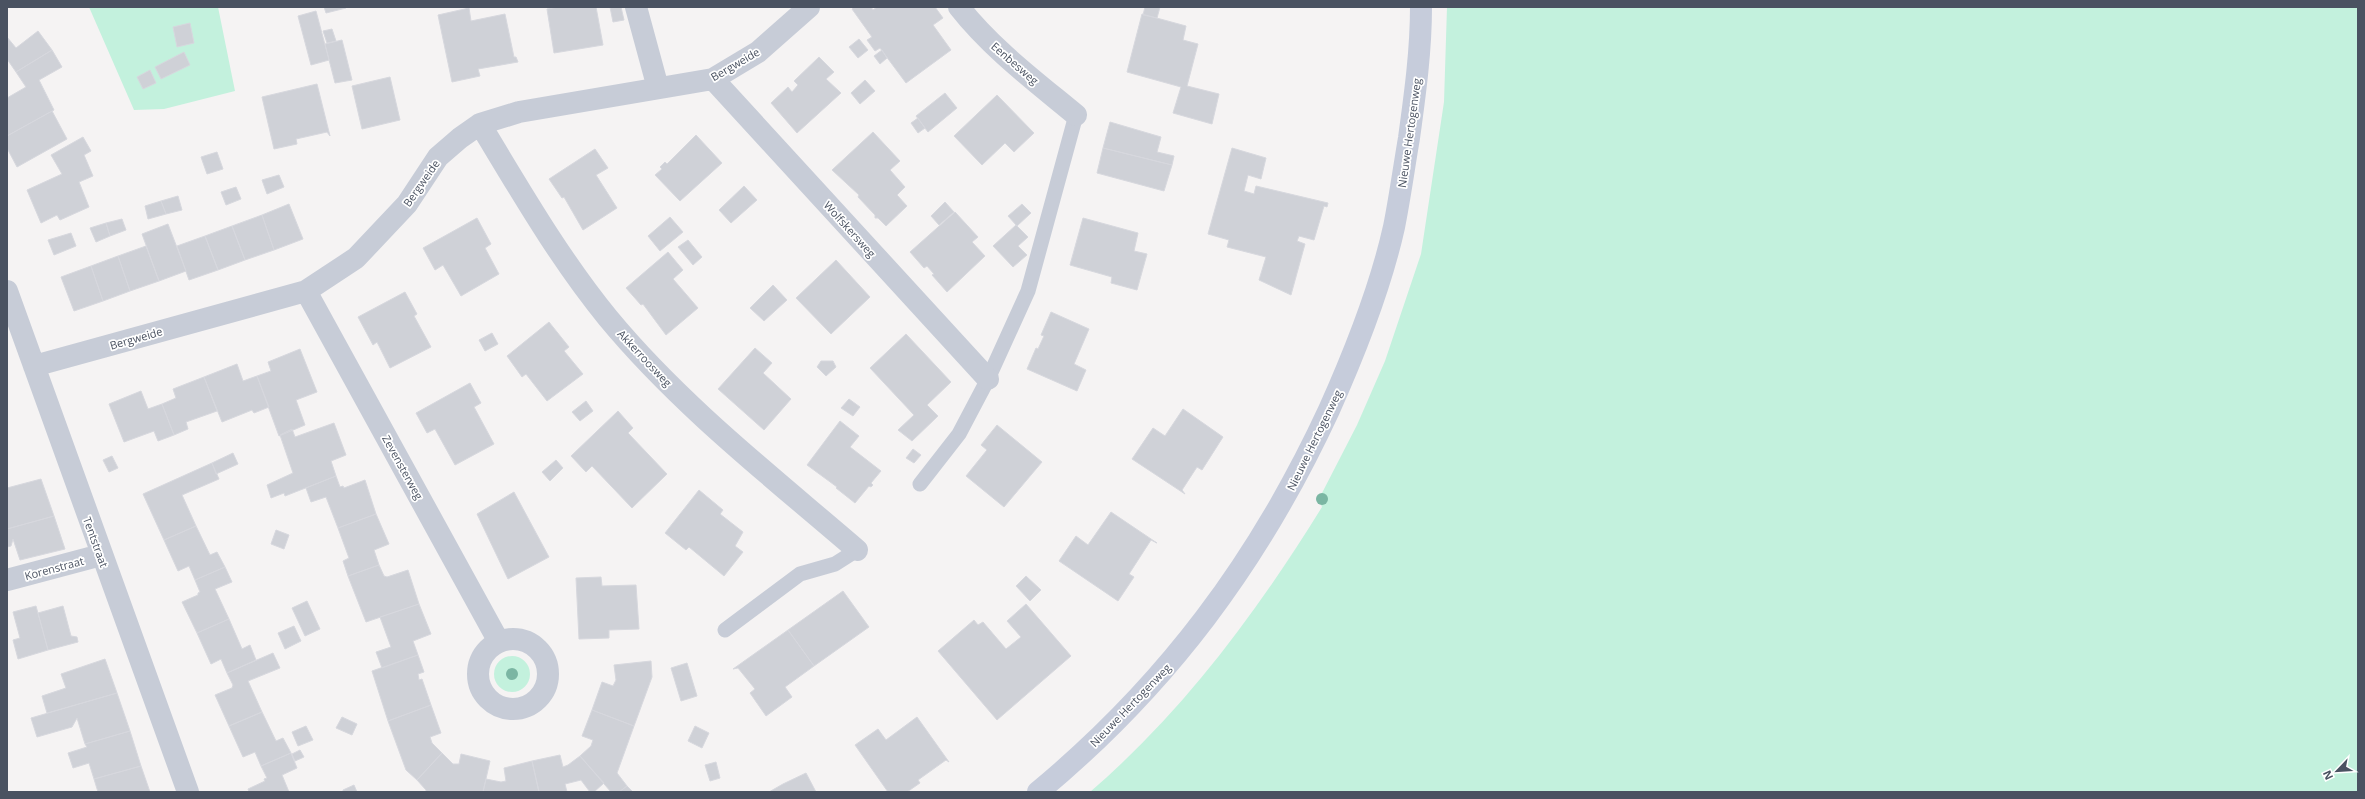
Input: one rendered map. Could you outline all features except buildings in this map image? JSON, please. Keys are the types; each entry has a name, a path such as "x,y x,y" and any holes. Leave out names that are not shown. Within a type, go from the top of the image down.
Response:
{"main road":[{"name":"Nieuwe Hertogenweg","path":"1038,792 1076,759 1139,698 1191,638 1223,596 1265,533 1308,455 1344,376 1360,334 1394,227 1412,114 1420,42 1421,7"}],"street":[{"path":"636,7 658,88"},
{"name":"Bergweide","path":"34,366 306,291 356,258 407,204 438,157 460,138 480,124 519,112 713,79 758,52 809,7"},
{"name":"Eenbesweg","path":"959,7 975,27 1016,65 1076,115"},
{"name":"Wolfskersweg","path":"713,79 988,379"},
{"name":"Akkerroosweg","path":"480,124 542,226 608,318 686,402 857,550"},
{"name":"Tentstraat","path":"7,291 101,555 188,792"},
{"name":"Zevensterweg","path":"306,291 499,642"},
{"name":"Korenstraat","path":"7,580 101,555"}],"lane":[{"path":"920,484 959,434 988,379 1028,291 1076,115"},
{"path":"725,630 800,574 835,564 857,550"}],"green space":[{"path":"89,7 218,7 235,91 164,109 134,110"},
{"path":"1447,7 2358,7 2358,792 1090,792 1157,728 1188,694 1245,622 1272,584 1322,507 1320,502 1322,493 1357,425 1385,361 1421,254 1444,102"},
{"path":"516,656 525,661 529,667 529,681 525,687 516,692 508,692 499,687 495,681 494,670 499,661 505,657"}]}
